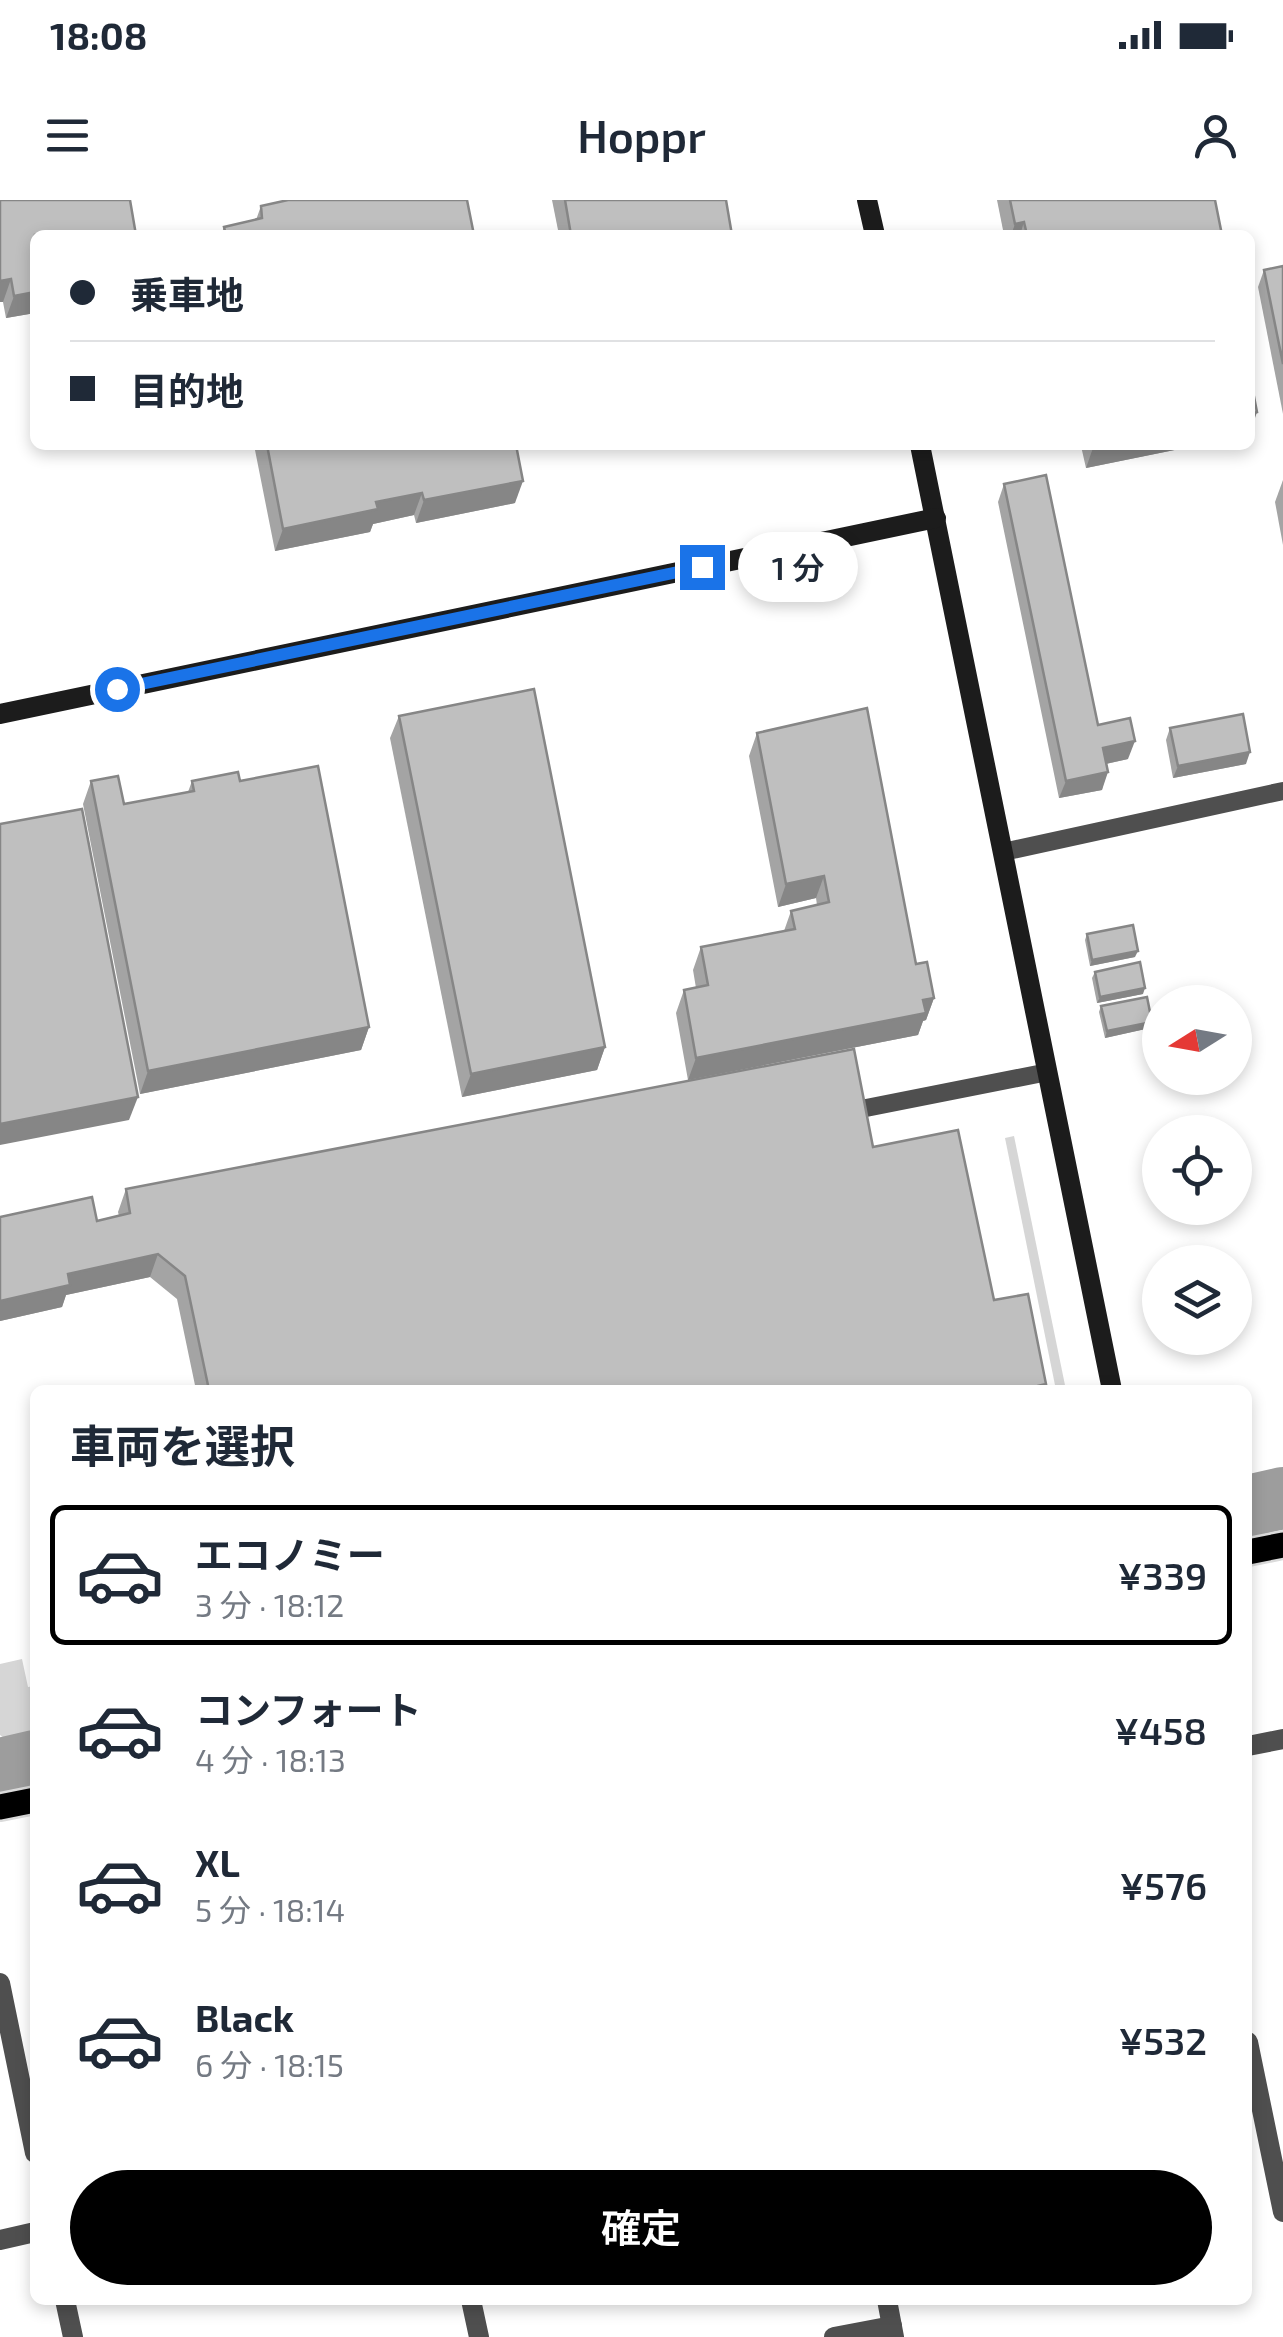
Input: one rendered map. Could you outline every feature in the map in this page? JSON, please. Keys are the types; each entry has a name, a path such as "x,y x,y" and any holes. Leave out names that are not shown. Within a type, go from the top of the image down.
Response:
{"main road":[{"path":"1252,1551 1283,1545"},
{"path":"0,1807 30,1801"}],"street":[{"path":"867,200 873,230"},
{"path":"921,450 1111,1385"},
{"path":"0,714 936,518"},
{"path":"1252,1745 1283,1740"},
{"path":"0,1983 30,2129"},
{"path":"1252,2061 1283,2212"},
{"path":"0,2240 30,2233"},
{"path":"66,2305 73,2337"},
{"path":"473,2305 479,2337"},
{"path":"834,2337 893,2331 888,2305"}],"lane":[{"path":"1003,852 1283,791"},
{"path":"861,1109 1048,1072"}],"shaded area":[{"path":"1014,1136 1065,1385 1055,1385 1005,1138"},
{"path":"22,1659 30,1687 30,1752 25,1753 0,1735 0,1664"}],"building":[{"path":"0,200 130,200 135,230 30,230 30,293 14,296 11,279 0,281"},
{"path":"288,200 467,200 473,230 225,230 224,227 262,218 261,206"},
{"path":"565,200 726,200 731,230 570,230"},
{"path":"1010,200 1215,200 1221,230 1026,230 1024,222 1015,224"},
{"path":"1283,266 1283,364 1264,270"},
{"path":"268,450 517,450 523,481 424,500 422,493 376,502 378,509 283,529"},
{"path":"1046,475 1098,725 1130,718 1135,741 1103,748 1108,772 1066,781 1004,484"},
{"path":"534,689 605,1047 471,1074 399,716"},
{"path":"867,708 916,964 927,962 934,998 923,1000 926,1013 696,1058 684,990 708,985 701,947 795,929 791,911 829,902 824,876 786,884 757,733"},
{"path":"1243,714 1250,752 1178,766 1170,728"},
{"path":"318,766 369,1027 148,1071 91,781 118,776 124,804 194,791 192,781 238,772 240,781"},
{"path":"82,809 138,1097 0,1124 0,824"},
{"path":"1133,925 1138,951 1092,960 1087,934"},
{"path":"1140,962 1144,985 1100,997 1095,972"},
{"path":"1142,998 1142,1024 1107,1031 1101,1006"},
{"path":"854,1049 873,1147 958,1130 994,1300 1028,1294 1046,1384 208,1385 185,1276 158,1254 68,1274 70,1285 0,1301 0,1217 92,1197 97,1221 130,1213 126,1189"}],"waterway":[{"path":"1252,1505 1283,1498"},
{"path":"0,1769 30,1762"}],"route":[{"path":"117,689 702,567"}]}
